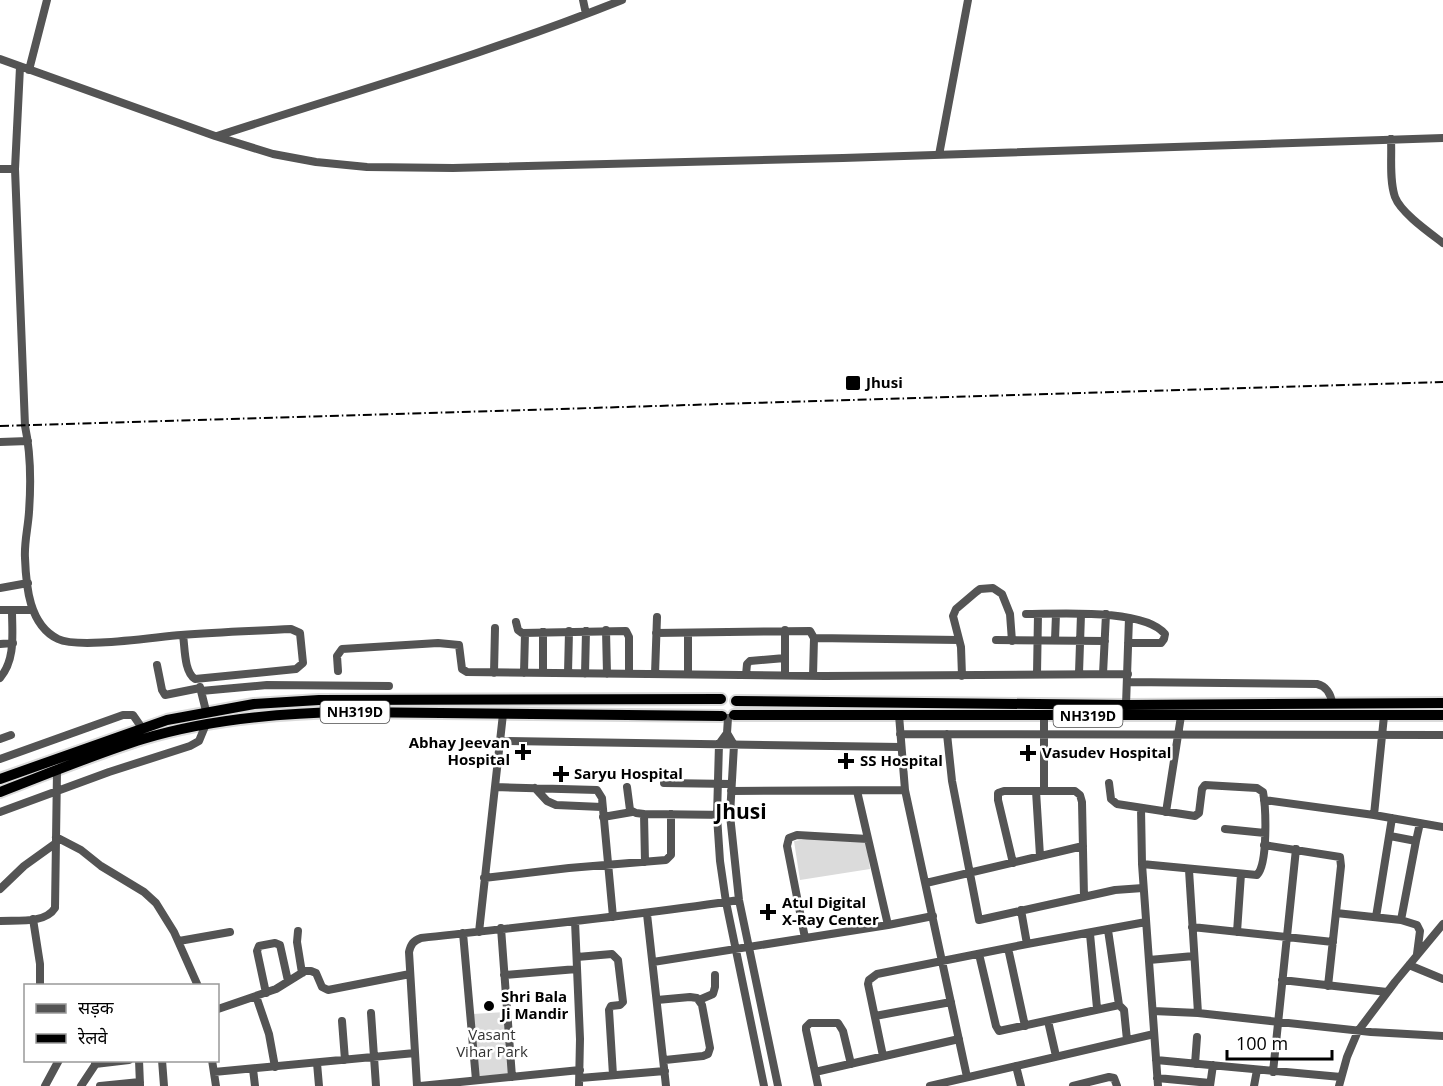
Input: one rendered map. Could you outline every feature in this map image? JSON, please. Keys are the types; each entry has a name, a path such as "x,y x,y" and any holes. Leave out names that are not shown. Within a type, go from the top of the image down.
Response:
{"highway":[{"name":"NH319D","path":"736,701 1126,701 1330,696 1443,703"},
{"path":"0,779 138,721 167,720 205,708 319,700 721,699 727,697 736,701 738,710 728,716 717,707 721,699"},
{"name":"NH319D","path":"0,792 142,740 206,724 314,712 728,716 1443,715"}],"street":[{"path":"29,70 46,0"},
{"path":"583,0 586,14"},
{"path":"215,136 440,66 622,0"},
{"path":"939,155 968,0"},
{"path":"0,59 215,136 294,158 341,165 453,168 1443,138"},
{"path":"20,67 15,169 30,507 25,558 30,601 36,618 48,632 59,640 84,643 291,629 300,633 303,663 300,667 165,695 157,664"},
{"path":"1391,139 1395,199 1443,243"},
{"path":"0,169 15,169"},
{"path":"0,442 28,441"},
{"path":"0,588 28,583"},
{"path":"963,676 960,640 954,624 954,612 976,592 986,588 999,591 1005,598 1010,614 1012,640"},
{"path":"0,610 33,610"},
{"path":"0,678 9,664 13,643 12,610"},
{"path":"1026,614 1106,614 1129,618 1161,630 1164,634 1164,639 1159,644 1128,643"},
{"path":"1037,674 1038,614"},
{"path":"1055,640 1056,614"},
{"path":"1079,674 1081,614"},
{"path":"1103,674 1106,614"},
{"path":"655,674 657,618"},
{"path":"1126,701 1129,618"},
{"path":"516,621 518,630 525,633 624,630 629,633 629,674"},
{"path":"494,673 495,628"},
{"path":"606,630 607,674"},
{"path":"785,630 785,675"},
{"path":"568,674 569,631"},
{"path":"585,674 586,631"},
{"path":"656,633 810,631 814,638 813,676"},
{"path":"543,632 543,673"},
{"path":"524,673 525,633"},
{"path":"688,633 688,674"},
{"path":"183,635 189,671 201,688 205,708"},
{"path":"814,638 960,640"},
{"path":"996,640 1105,641"},
{"path":"0,644 13,643"},
{"path":"338,671 337,656 342,650 438,643 459,645 463,671 494,673 813,676 1103,674 1127,680 1317,684 1330,696"},
{"path":"746,675 747,664 750,661 785,658"},
{"path":"201,688 267,685 389,686"},
{"path":"478,932 503,714"},
{"path":"0,759 123,715 138,721"},
{"path":"899,715 905,790 967,1077"},
{"path":"728,716 727,733 719,744 717,816 726,902 764,1086"},
{"path":"1040,856 1040,791 1045,735 1044,716"},
{"path":"1166,812 1180,716"},
{"path":"1374,814 1384,716"},
{"path":"0,812 190,746 201,738 206,724"},
{"path":"727,733 734,745 730,815 739,900 778,1086"},
{"path":"900,734 1443,735"},
{"path":"947,734 952,781 979,920 1114,890 1143,888"},
{"path":"0,739 11,735"},
{"path":"500,741 901,747"},
{"path":"0,921 33,920 51,914 55,908 57,771"},
{"path":"664,783 858,791 905,790"},
{"path":"1109,783 1113,802 1195,816 1200,810 1203,786 1257,788 1263,792 1264,844 1260,871 1254,876 1142,864"},
{"path":"495,787 593,788 600,793 613,917"},
{"path":"627,787 628,805 632,812"},
{"path":"535,788 547,801 556,805 602,807"},
{"path":"1013,863 998,793 1071,790 1078,792 1082,802 1084,897"},
{"path":"858,791 888,925"},
{"path":"1264,800 1374,814 1443,827"},
{"path":"1141,808 1143,888 1157,1082 1210,1085 1213,1065"},
{"path":"603,817 632,812 730,815"},
{"path":"644,814 645,862"},
{"path":"484,878 670,858 671,814"},
{"path":"1376,917 1392,818"},
{"path":"1401,920 1420,823"},
{"path":"1225,829 1265,833"},
{"path":"805,938 787,846 789,838 797,835 868,839"},
{"path":"1390,836 1416,841"},
{"path":"0,890 24,866 56,840"},
{"path":"56,840 81,850 101,866 144,892 165,916 179,941 197,984"},
{"path":"1264,844 1340,857 1341,866 1328,986"},
{"path":"926,883 1083,846"},
{"path":"1274,1072 1296,849"},
{"path":"1189,870 1198,1012"},
{"path":"1237,932 1240,874"},
{"path":"665,1071 580,1078 512,1077 418,1086 410,945 421,938 647,914 739,900"},
{"path":"1022,910 1027,944"},
{"path":"1336,913 1401,920 1417,925 1419,928 1417,956"},
{"path":"647,914 666,1086"},
{"path":"653,962 933,916"},
{"path":"33,920 40,964 40,984"},
{"path":"575,921 580,1078"},
{"path":"883,1056 868,984 869,980 877,974 1146,922"},
{"path":"1339,1086 1347,1057 1358,1031 1443,924"},
{"path":"1192,927 1333,942"},
{"path":"501,928 512,1077"},
{"path":"1108,930 1119,1005 1124,1010 1127,1040"},
{"path":"298,931 297,942 302,973"},
{"path":"179,941 230,932"},
{"path":"463,933 476,1080"},
{"path":"1090,934 1097,1008"},
{"path":"266,993 256,951 259,946 275,943 280,945 288,981"},
{"path":"1008,948 1025,1026"},
{"path":"577,957 612,954 618,960 623,1002 620,1005 611,1006 609,1010 613,1076"},
{"path":"979,954 997,1029 1003,1031 1097,1008 1119,1005"},
{"path":"1149,960 1194,956"},
{"path":"1409,965 1443,979"},
{"path":"504,975 577,969"},
{"path":"219,1009 266,993 302,973 314,971 322,987 328,990 410,974"},
{"path":"657,1000 693,997 699,1000 713,994 715,975"},
{"path":"1282,980 1387,992"},
{"path":"256,996 269,1034 274,1067"},
{"path":"664,1060 703,1056 710,1051 699,1000"},
{"path":"875,1016 951,1002"},
{"path":"1152,1011 1198,1012 1358,1031 1443,1036"},
{"path":"371,1013 376,1086"},
{"path":"342,1021 345,1060"},
{"path":"1048,1021 1056,1056"},
{"path":"818,1086 806,1030 806,1026 810,1023 838,1023 843,1031 851,1064"},
{"path":"930,1086 1154,1034"},
{"path":"1195,1064 1197,1037"},
{"path":"815,1072 959,1039"},
{"path":"214,1072 415,1053"},
{"path":"1156,1060 1341,1077"},
{"path":"45,1086 58,1062"},
{"path":"100,1086 140,1084 139,1062"},
{"path":"162,1062 164,1086"},
{"path":"212,1062 216,1086"},
{"path":"81,1086 97,1063"},
{"path":"317,1063 319,1086"},
{"path":"1016,1066 1021,1086"},
{"path":"253,1069 255,1086"},
{"path":"1254,1086 1257,1070"},
{"path":"1072,1086 1109,1077 1114,1078 1117,1086"}],"green space":[{"path":"828,836 866,840 870,869 800,880 794,841"},
{"name":"Vasant Vihar Park","path":"505,1012 510,1074 478,1076 473,1014"}],"railway":[{"path":"0,426 1443,382"}],"place":[{"name":"Jhusi","path":"853,383"},
{"name":"Abhay Jeevan Hospital","path":"523,752"},
{"name":"Vasudev Hospital","path":"1028,753"},
{"name":"SS Hospital","path":"846,761"},
{"name":"Saryu Hospital","path":"561,774"},
{"name":"Atul Digital X-Ray Center","path":"768,912"},
{"name":"Shri Bala Ji Mandir","path":"489,1006"}],"district":[{"name":"Jhusi","path":"741,812"}]}
